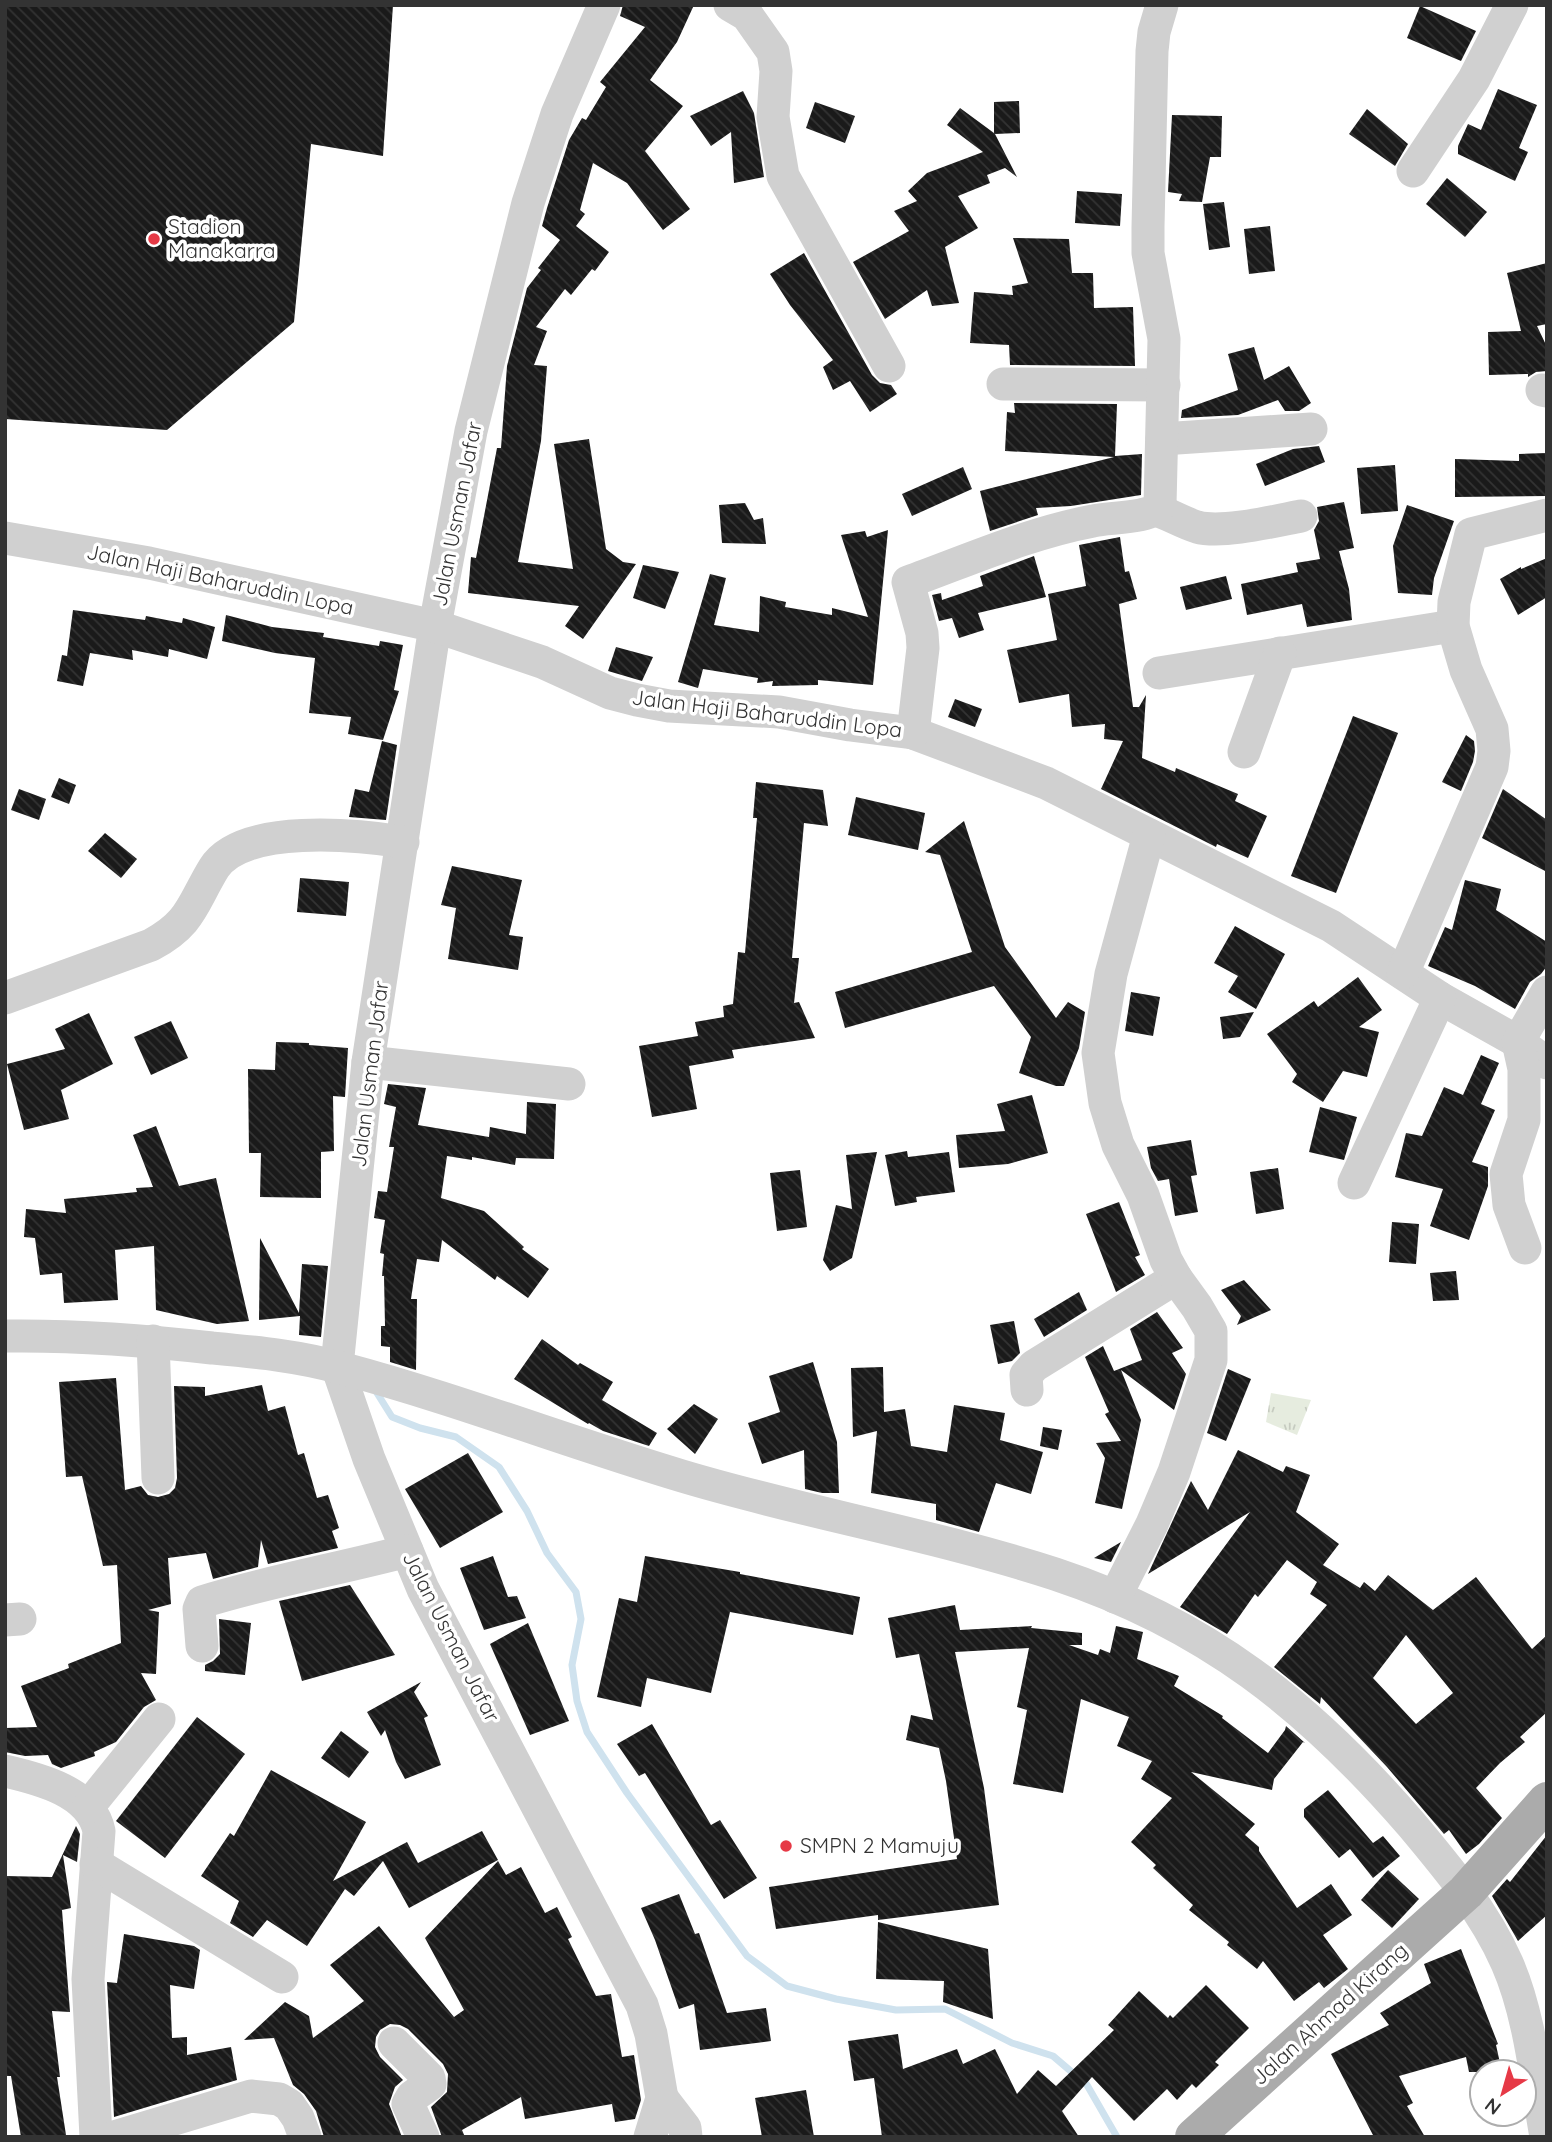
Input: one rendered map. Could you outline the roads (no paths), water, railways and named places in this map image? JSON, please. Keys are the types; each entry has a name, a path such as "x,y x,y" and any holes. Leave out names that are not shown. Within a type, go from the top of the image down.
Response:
{"main road":[{"name":"Jalan Ahmad Kirang","path":"1194,2137 1466,1892 1547,1801"}],"street":[{"name":"Jalan Usman Jafar","path":"604,5 557,114 528,203 471,431 435,626 369,1062 337,1366 369,1459 423,1589 642,2005 651,2034 662,2098"},
{"path":"730,5 747,15 773,52 776,71 773,117 783,176 889,366"},
{"path":"913,733 923,648 922,633 908,582 1031,537 1094,520 1149,513 1157,509 1160,500 1164,339 1150,264 1148,227 1152,51 1162,5"},
{"path":"1413,171 1474,79 1512,5"},
{"path":"1003,384 1164,385"},
{"path":"1162,439 1311,429"},
{"path":"1157,509 1202,528 1301,516"},
{"path":"1403,973 1492,767 1492,729 1465,670 1453,626 1454,602 1471,534 1547,515"},
{"name":"Jalan Haji Baharuddin Lopa","path":"5,538 149,563 435,626 542,662 610,693 637,700 669,706 779,712 913,733 1046,783 1331,926 1440,998 1533,1053"},
{"path":"1159,673 1453,626"},
{"path":"1244,752 1280,653"},
{"path":"5,998 152,945 167,937 179,928 192,909 215,866 227,855 248,845 281,837 355,835 403,842"},
{"path":"1115,1597 1152,1524 1174,1472 1212,1360 1211,1331 1166,1260 1143,1195 1118,1145 1105,1103 1098,1053 1111,974 1149,835"},
{"path":"1525,1248 1509,1205 1506,1174 1524,1120 1524,1069 1533,1053 1547,992"},
{"path":"1354,1182 1440,998"},
{"path":"369,1062 569,1084"},
{"path":"1027,1390 1026,1375 1029,1370 1176,1279"},
{"path":"5,1336 153,1341 266,1354 337,1366 685,1477 805,1510 957,1546 1055,1574 1115,1597 1195,1636 1250,1670 1295,1705 1366,1774 1441,1859 1466,1892 1497,1943 1516,1988 1531,2050 1546,2137"},
{"path":"153,1341 158,1478"},
{"path":"202,1646 199,1609 202,1602 241,1590 407,1551"},
{"path":"88,1807 159,1719"},
{"path":"5,1770 73,1796 88,1807 96,1818 99,1831 88,1979 96,2137"},
{"path":"96,1864 282,1976"},
{"path":"394,2043 429,2078 430,2084 412,2097 408,2104 423,2137"},
{"path":"114,2137 251,2096 279,2099 289,2105 305,2137"},
{"path":"662,2098 686,2133 648,2136 662,2098"}],"waterway":[{"path":"377,1393 392,1417 420,1428 456,1437 499,1467 527,1511 547,1553 576,1592 581,1619 572,1665 577,1701 587,1732 627,1793 747,1956 787,1986 836,1999 896,2010 945,2009 1012,2043 1053,2056 1087,2085 1117,2137"}],"place":[{"name":"Stadion Manakarra","path":"154,239"},
{"name":"SMPN 2 Mamuju","path":"786,1846"}]}
